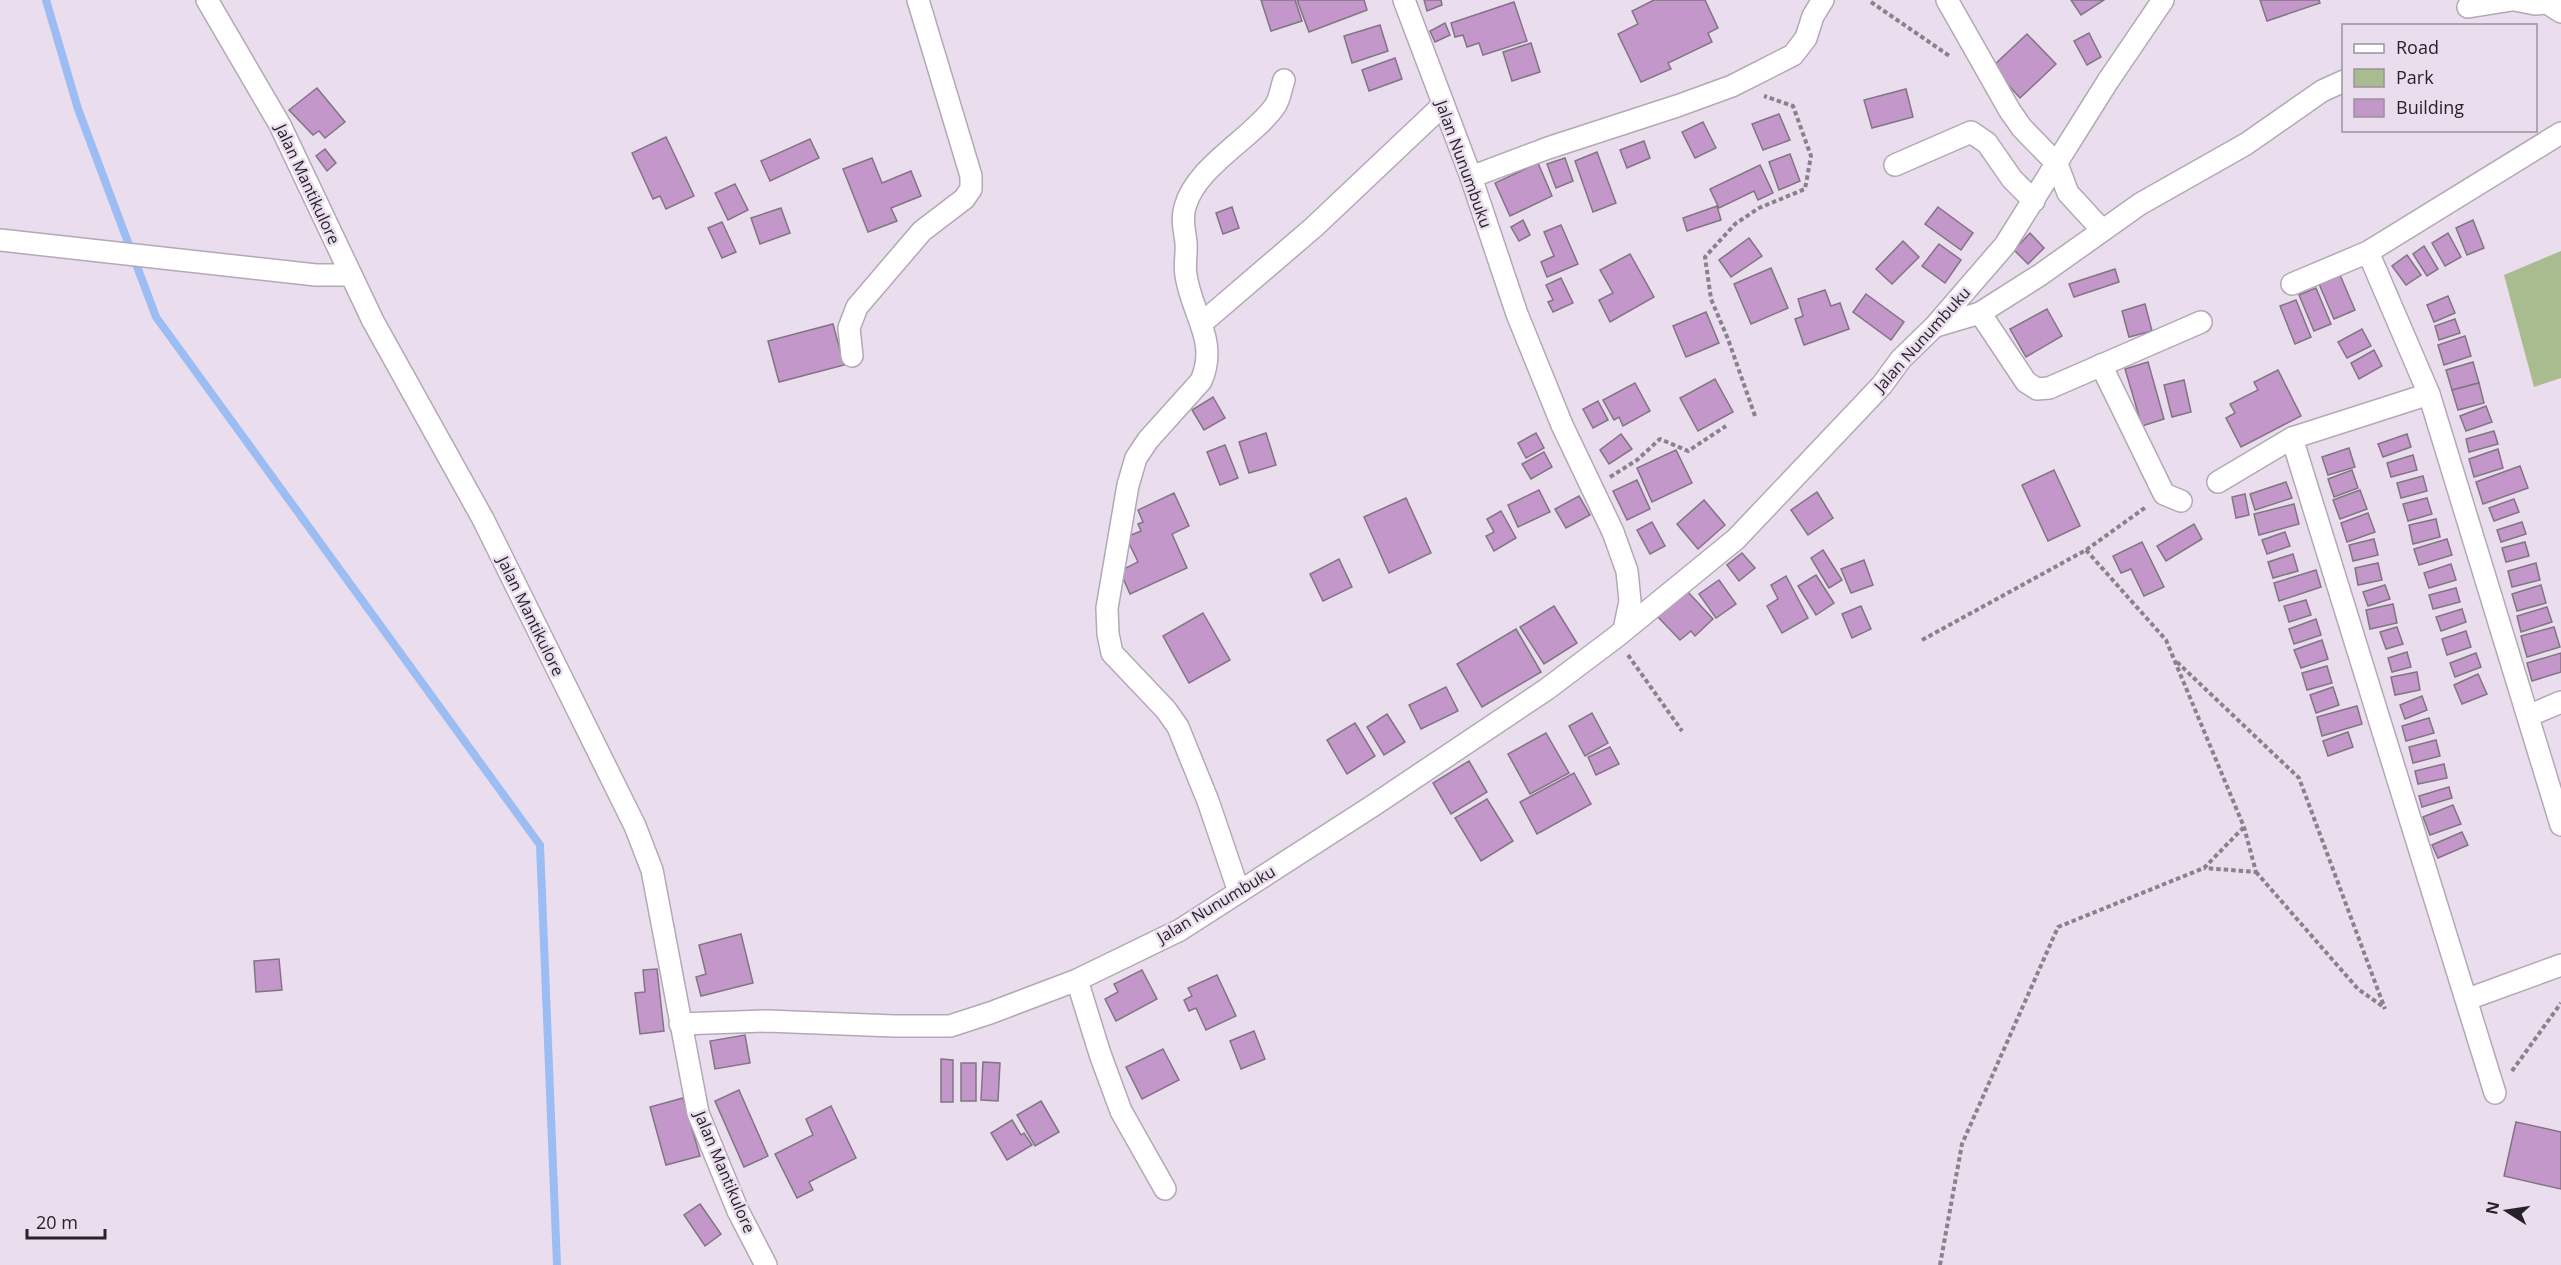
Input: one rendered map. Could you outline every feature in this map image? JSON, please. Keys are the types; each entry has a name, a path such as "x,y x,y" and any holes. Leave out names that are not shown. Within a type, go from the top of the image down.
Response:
{"street":[{"name":"Jalan Mantikulore","path":"207,0 280,125 373,321 483,519 635,826 652,870 698,1113 738,1211 766,1265"},
{"path":"852,356 849,328 857,308 922,231 957,205 971,189 971,176 918,0"},
{"name":"Jalan Nunumbuku","path":"1404,0 1471,177 1517,314 1562,425 1613,532 1627,571 1630,601 1620,634"},
{"path":"1471,177 1548,148 1732,86 1793,55 1806,38 1823,0"},
{"path":"1947,0 2010,111 2022,128 2057,164 2068,193 2102,230"},
{"name":"Jalan Nunumbuku","path":"680,1024 767,1021 950,1026 1077,980 1180,930 1527,702 1620,634 1736,540 1882,386 1900,359 1935,326 2005,245 2108,81 2163,0"},
{"path":"2467,11 2513,0 2535,4 2547,3 2561,12"},
{"path":"1239,892 1208,801 1178,727 1166,710 1112,653 1108,634 1107,608 1128,484 1136,458 1148,440 1201,381 1208,359 1202,323 1186,275 1187,244 1183,216 1185,205 1197,183 1274,107 1284,80"},
{"path":"1935,326 1980,313 2040,275 2140,204 2246,144 2322,91 2342,81"},
{"path":"1202,323 1314,227 1443,105"},
{"path":"1895,165 1971,132 1988,143 2012,179 2034,201"},
{"path":"2292,284 2368,252 2561,133"},
{"path":"0,240 316,275 351,275"},
{"path":"2368,252 2429,394 2561,825"},
{"path":"1980,313 2026,382 2037,389 2049,388 2201,322"},
{"path":"2101,365 2172,498"},
{"path":"2218,482 2292,438 2429,394"},
{"path":"2292,438 2468,999 2495,1093"},
{"path":"2528,716 2561,702"},
{"path":"2468,999 2561,965"},
{"path":"1077,980 1121,1111 1165,1189"}],"path":[{"path":"1871,2 1957,61"},
{"path":"1732,86 1793,106 1810,156 1804,189 1759,208 1735,224 1705,257 1711,299 1728,339 1755,416"},
{"path":"1592,488 1637,460 1660,439 1688,451 1726,426"},
{"path":"1922,640 2086,550 2172,498"},
{"path":"2086,550 2166,640 2244,827 2256,872 2358,988 2385,1009 2299,778 2174,659"},
{"path":"1620,634 1683,731"},
{"path":"1940,1265 1962,1144 2058,927 2204,868 2244,827"},
{"path":"2204,868 2256,872"},
{"path":"2495,1093 2561,1004"}],"green space":[{"path":"2561,251 2561,378 2534,387 2504,275"}],"building":[{"path":"1261,0 1295,0 1302,21 1271,31"},
{"path":"1297,0 1364,0 1367,10 1309,32"},
{"path":"1424,0 1441,0 1442,5 1427,11"},
{"path":"1654,0 1705,0 1718,28 1708,33 1712,42 1668,63 1671,69 1641,82 1618,34 1638,24 1632,11"},
{"path":"2071,0 2104,0 2081,15"},
{"path":"2260,0 2319,0 2320,3 2267,21"},
{"path":"1514,2 1527,41 1483,55 1479,43 1467,47 1463,35 1455,37 1451,23"},
{"path":"1445,23 1450,35 1435,42 1430,31"},
{"path":"1380,25 1388,51 1352,63 1344,36"},
{"path":"2089,33 2101,57 2087,65 2074,41"},
{"path":"2027,34 2056,64 2020,98 1992,67"},
{"path":"1531,43 1540,72 1512,81 1503,52"},
{"path":"1395,58 1402,79 1369,91 1362,70"},
{"path":"317,88 345,122 325,138 319,131 313,135 289,110"},
{"path":"1906,89 1913,117 1872,128 1864,100"},
{"path":"1779,114 1790,140 1763,150 1752,124"},
{"path":"1703,122 1716,148 1695,158 1682,132"},
{"path":"666,137 694,196 666,209 660,196 653,199 632,153"},
{"path":"810,139 819,158 770,181 761,161"},
{"path":"1644,141 1650,158 1627,168 1620,150"},
{"path":"325,149 336,163 327,171 316,156"},
{"path":"1597,152 1616,203 1593,212 1575,161"},
{"path":"1790,154 1800,181 1779,190 1769,162"},
{"path":"872,158 882,183 911,171 921,196 891,208 897,221 868,232 843,169"},
{"path":"1565,158 1573,181 1556,188 1547,164"},
{"path":"1538,163 1552,196 1510,216 1495,183"},
{"path":"1760,165 1773,193 1758,200 1754,191 1719,208 1710,189"},
{"path":"735,184 748,210 728,220 715,193"},
{"path":"1717,206 1721,220 1687,231 1683,218"},
{"path":"1232,207 1239,228 1223,234 1216,213"},
{"path":"1938,207 1973,233 1961,250 1925,224"},
{"path":"781,208 790,233 760,244 751,218"},
{"path":"1523,220 1530,235 1519,241 1511,227"},
{"path":"2473,220 2484,248 2467,255 2456,228"},
{"path":"722,222 736,252 722,258 708,228"},
{"path":"1561,225 1578,264 1547,277 1541,262 1554,256 1544,232"},
{"path":"2030,233 2044,248 2028,264 2014,250"},
{"path":"2448,233 2461,257 2445,266 2432,243"},
{"path":"1749,238 1762,256 1731,277 1719,260"},
{"path":"1903,241 1919,257 1892,284 1876,269"},
{"path":"1939,244 1961,260 1945,283 1922,266"},
{"path":"2424,246 2438,269 2427,276 2413,254"},
{"path":"1630,254 1654,297 1610,322 1599,300 1613,293 1600,270"},
{"path":"2407,255 2421,275 2406,285 2392,266"},
{"path":"1771,268 1788,308 1751,324 1734,284"},
{"path":"2115,269 2119,282 2074,297 2069,284"},
{"path":"2340,275 2355,310 2334,319 2319,284"},
{"path":"1561,278 1573,303 1553,312 1548,302 1553,300 1546,285"},
{"path":"2316,288 2331,324 2314,331 2299,295"},
{"path":"1825,290 1831,306 1840,303 1849,329 1804,345 1795,319 1803,316 1798,299"},
{"path":"1866,294 1904,322 1891,340 1853,312"},
{"path":"2448,296 2455,313 2434,322 2427,305"},
{"path":"2296,300 2311,337 2295,344 2280,306"},
{"path":"2145,304 2152,331 2129,337 2122,311"},
{"path":"2047,309 2062,336 2026,357 2010,329"},
{"path":"1706,312 1719,343 1686,357 1673,326"},
{"path":"2455,319 2460,333 2439,340 2435,326"},
{"path":"833,324 844,365 779,382 768,341"},
{"path":"2362,329 2371,346 2347,358 2338,342"},
{"path":"2465,336 2471,356 2444,365 2438,345"},
{"path":"2374,350 2382,366 2359,379 2351,363"},
{"path":"2148,362 2164,419 2142,426 2125,369"},
{"path":"2473,362 2479,383 2452,390 2446,370"},
{"path":"2278,370 2301,416 2241,447 2226,418 2235,413 2230,404 2258,390 2254,382"},
{"path":"1715,379 1733,412 1698,431 1680,398"},
{"path":"2184,380 2191,412 2172,417 2164,385"},
{"path":"1635,383 1650,411 1623,426 1619,417 1614,420 1603,400"},
{"path":"2479,383 2484,403 2458,410 2452,390"},
{"path":"1213,397 1225,418 1204,430 1192,410"},
{"path":"1598,401 1608,420 1593,428 1583,409"},
{"path":"2486,406 2492,422 2466,431 2460,416"},
{"path":"2494,431 2498,444 2469,452 2466,439"},
{"path":"1266,433 1276,465 1249,473 1239,442"},
{"path":"1536,433 1544,448 1526,458 1518,443"},
{"path":"1621,434 1632,449 1609,464 1600,450"},
{"path":"2407,434 2411,447 2383,457 2378,444"},
{"path":"1225,445 1238,478 1220,485 1207,452"},
{"path":"2349,448 2355,467 2328,475 2322,457"},
{"path":"2498,449 2503,468 2474,477 2469,459"},
{"path":"1676,450 1692,483 1652,502 1637,468"},
{"path":"1544,452 1552,467 1531,479 1522,464"},
{"path":"2413,455 2417,470 2391,477 2387,463"},
{"path":"2520,466 2528,488 2483,504 2476,482"},
{"path":"2054,470 2080,526 2048,541 2022,485"},
{"path":"2352,470 2358,488 2334,497 2328,479"},
{"path":"2423,476 2427,491 2401,498 2397,483"},
{"path":"1637,480 1650,509 1627,520 1613,491"},
{"path":"2286,482 2292,498 2255,510 2250,494"},
{"path":"1539,490 1550,512 1518,527 1508,505"},
{"path":"2360,490 2367,509 2340,519 2333,500"},
{"path":"1817,492 1833,518 1808,535 1791,510"},
{"path":"1174,493 1189,526 1172,534 1187,568 1130,594 1120,571 1138,562 1126,537 1141,531 1138,524 1143,522 1138,510"},
{"path":"2245,494 2249,515 2236,518 2232,497"},
{"path":"1579,496 1590,515 1566,528 1555,509"},
{"path":"1406,498 1431,553 1389,573 1364,517"},
{"path":"2427,498 2432,514 2408,521 2403,504"},
{"path":"2514,499 2519,512 2494,521 2489,508"},
{"path":"1704,500 1725,525 1698,549 1677,524"},
{"path":"2294,504 2299,524 2259,535 2254,514"},
{"path":"1501,511 1516,538 1494,551 1486,536 1494,532 1487,519"},
{"path":"2368,513 2375,532 2347,542 2341,523"},
{"path":"2436,519 2440,537 2413,544 2409,525"},
{"path":"1652,522 1665,546 1650,554 1637,530"},
{"path":"2522,522 2526,534 2501,542 2497,530"},
{"path":"2194,524 2202,539 2166,561 2157,546"},
{"path":"2285,532 2290,546 2267,554 2262,540"},
{"path":"2374,539 2378,555 2353,561 2349,545"},
{"path":"2447,539 2452,555 2419,565 2414,549"},
{"path":"2142,542 2164,587 2144,596 2131,569 2121,573 2113,556"},
{"path":"2525,542 2529,556 2506,562 2502,548"},
{"path":"1823,550 1842,580 1829,588 1811,558"},
{"path":"1742,553 1755,568 1739,581 1727,565"},
{"path":"2293,554 2298,571 2273,578 2268,562"},
{"path":"1339,559 1352,587 1323,601 1310,574"},
{"path":"1864,560 1873,585 1851,593 1841,569"},
{"path":"2378,563 2382,580 2358,585 2355,568"},
{"path":"2536,563 2540,580 2512,587 2508,571"},
{"path":"2451,564 2456,580 2429,588 2424,573"},
{"path":"2316,570 2321,587 2279,601 2274,583"},
{"path":"1816,575 1834,603 1816,615 1798,586"},
{"path":"1786,576 1808,618 1782,633 1767,606 1778,599 1771,585"},
{"path":"1719,580 1736,604 1716,618 1699,594"},
{"path":"2385,585 2390,599 2368,606 2363,592"},
{"path":"2541,585 2546,603 2517,611 2512,594"},
{"path":"2456,588 2460,602 2433,609 2429,595"},
{"path":"1687,591 1713,619 1695,636 1691,631 1680,640 1658,617"},
{"path":"2306,600 2311,615 2289,622 2284,606"},
{"path":"2393,604 2397,623 2370,629 2366,610"},
{"path":"1554,606 1577,643 1544,664 1520,627"},
{"path":"1861,606 1871,629 1852,638 1842,614"},
{"path":"2547,607 2552,622 2521,632 2517,616"},
{"path":"2462,609 2466,622 2441,631 2436,617"},
{"path":"1203,613 1230,660 1189,683 1163,636"},
{"path":"2316,619 2321,635 2294,644 2289,629"},
{"path":"2397,627 2403,644 2386,649 2380,632"},
{"path":"2554,627 2560,647 2527,657 2521,636"},
{"path":"1516,629 1541,672 1482,707 1457,664"},
{"path":"2466,631 2471,647 2447,655 2442,639"},
{"path":"2322,640 2328,659 2301,668 2294,650"},
{"path":"2407,652 2411,667 2392,672 2388,658"},
{"path":"2476,653 2481,667 2455,677 2450,663"},
{"path":"2561,653 2561,672 2532,681 2527,663"},
{"path":"2327,666 2332,683 2307,690 2302,673"},
{"path":"2417,672 2420,690 2395,695 2391,677"},
{"path":"2478,674 2487,694 2462,704 2454,685"},
{"path":"1446,687 1458,711 1421,729 1409,705"},
{"path":"2333,687 2339,705 2316,713 2310,695"},
{"path":"2422,696 2427,710 2405,719 2400,705"},
{"path":"2357,706 2362,724 2322,736 2317,717"},
{"path":"1592,713 1608,743 1585,756 1569,726"},
{"path":"1387,714 1405,742 1384,755 1367,727"},
{"path":"2429,718 2434,733 2406,741 2402,726"},
{"path":"1355,723 1375,756 1347,774 1327,740"},
{"path":"2348,732 2353,747 2328,756 2323,741"},
{"path":"1546,733 1569,773 1530,794 1508,754"},
{"path":"2436,740 2440,756 2413,763 2409,747"},
{"path":"1610,747 1619,764 1596,775 1588,757"},
{"path":"1469,761 1487,792 1451,814 1433,783"},
{"path":"2444,764 2447,778 2418,784 2415,771"},
{"path":"1574,773 1591,804 1537,834 1520,802"},
{"path":"2449,787 2452,798 2422,807 2419,796"},
{"path":"1487,799 1513,841 1481,861 1455,818"},
{"path":"2453,805 2461,824 2430,835 2423,817"},
{"path":"2462,832 2468,845 2438,858 2432,845"},
{"path":"741,934 753,983 701,996 696,977 706,974 699,945"},
{"path":"279,959 282,990 256,992 254,961"},
{"path":"657,969 664,1031 640,1034 635,993 645,992 643,970"},
{"path":"1142,970 1157,999 1116,1021 1105,999 1118,992 1114,984"},
{"path":"1217,975 1236,1016 1206,1030 1196,1008 1189,1011 1184,1000 1192,996 1188,988"},
{"path":"1254,1031 1265,1059 1241,1069 1230,1041"},
{"path":"745,1035 750,1063 715,1069 710,1041"},
{"path":"1163,1049 1179,1080 1142,1099 1126,1067"},
{"path":"941,1059 953,1060 953,1102 941,1102"},
{"path":"983,1062 1000,1063 998,1101 981,1100"},
{"path":"961,1063 976,1063 976,1101 961,1101"},
{"path":"739,1090 768,1156 744,1167 715,1101"},
{"path":"683,1098 700,1156 666,1165 650,1107"},
{"path":"1041,1101 1059,1132 1035,1146 1017,1115"},
{"path":"831,1106 856,1158 809,1182 813,1190 797,1198 775,1154 813,1135 806,1119"},
{"path":"1012,1120 1021,1135 1024,1133 1032,1145 1007,1160 991,1133"},
{"path":"2516,1122 2561,1132 2561,1189 2504,1176"},
{"path":"700,1204 721,1234 705,1246 684,1215"}],"waterway":[{"path":"46,0 78,109 156,317 540,845 557,1265"}]}
